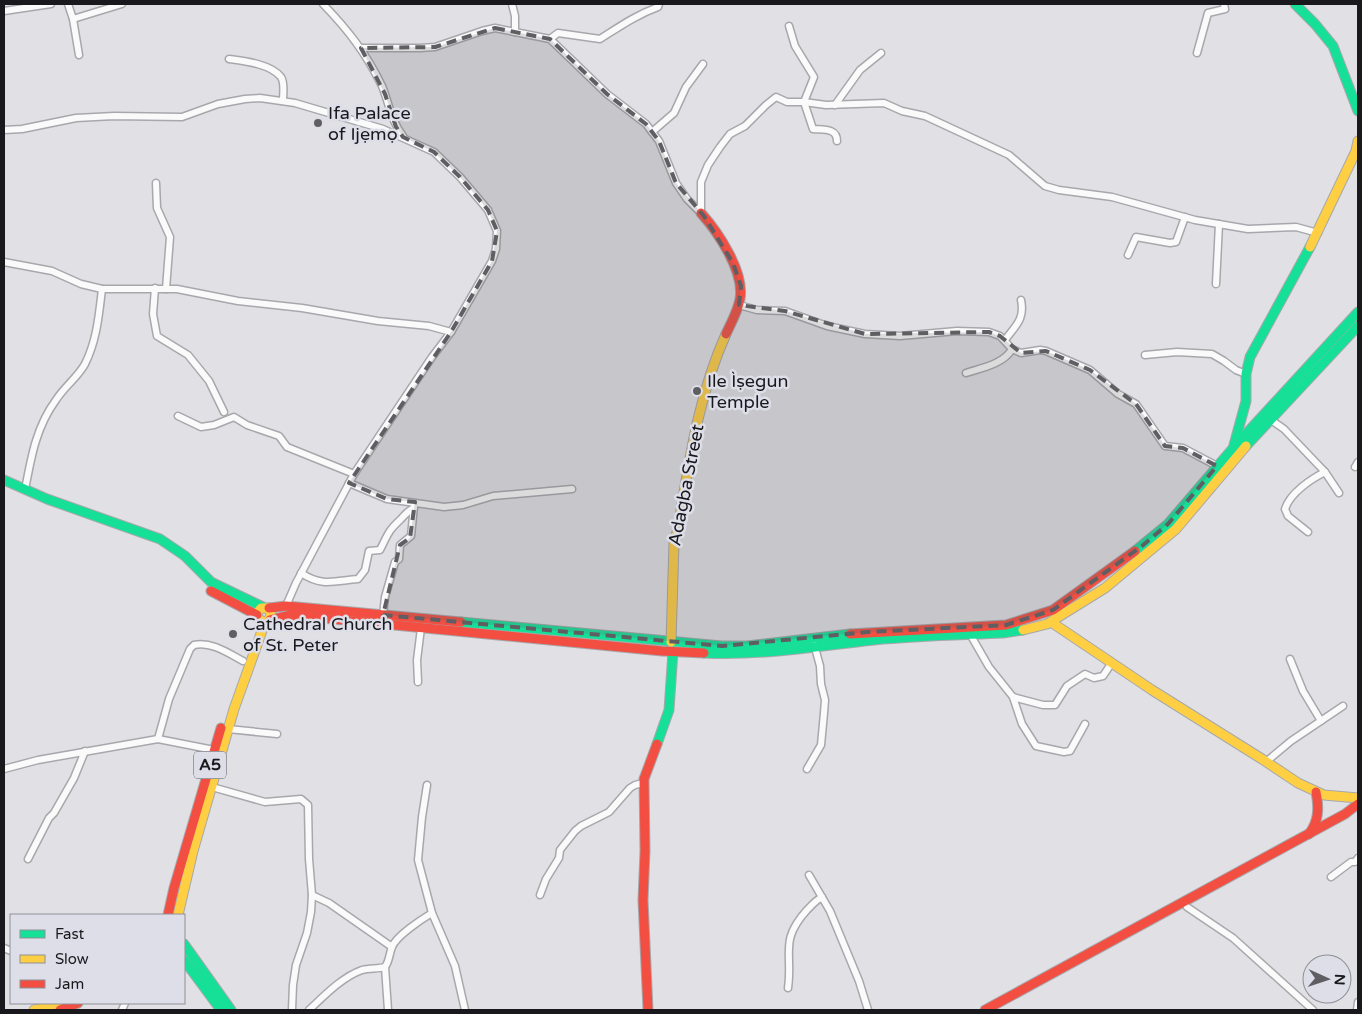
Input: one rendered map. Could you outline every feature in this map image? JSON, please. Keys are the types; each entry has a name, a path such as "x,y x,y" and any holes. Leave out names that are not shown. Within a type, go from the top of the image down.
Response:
{"main road":[{"path":"1295,4 1333,46 1358,111"},
{"path":"1234,447 1246,401 1246,374 1250,357 1318,232 1356,151 1358,142"},
{"path":"701,213 721,242 740,279 741,294 739,305"},
{"name":"Adagba Street","path":"648,1010 643,900 643,783 669,710 674,543 693,440 701,405 718,355 739,305"},
{"path":"257,617 258,611 266,608 286,606 672,646 725,654 756,654 875,640 1019,631 1050,622 1076,607 1105,588 1176,529 1208,486 1217,466 1358,312"},
{"path":"4,489 44,506 156,546 180,562 206,588 263,622 291,615 421,628 672,646 747,646 868,632 1006,625 1021,622 1053,610 1142,546 1168,524 1208,486 1358,326"},
{"path":"4,480 25,490 160,539 185,556 210,582 266,608 272,615 269,620"},
{"name":"A5","path":"178,914 189,849 214,750 243,661 256,632 257,617"},
{"name":"A5","path":"168,914 174,888 212,787 250,660 264,625 269,620"},
{"path":"1050,622 1110,664 1302,786 1316,792 1344,798 1358,798"},
{"path":"1308,835 1318,817 1316,792"},
{"path":"985,1010 1308,835 1358,810"},
{"path":"999,1010 1187,907 1358,810"},
{"path":"185,945 231,1010"},
{"path":"185,961 221,1010"},
{"path":"34,1010 68,1006"},
{"path":"60,1010 68,1006"}],"street":[{"path":"4,11 51,4"},
{"path":"68,4 73,19 79,55"},
{"path":"73,19 122,4"},
{"path":"323,4 368,58 385,94 396,128 403,137"},
{"path":"512,4 515,16 515,32"},
{"path":"550,39 558,33 600,39 639,14 658,7 660,4"},
{"path":"1197,53 1208,13 1225,10 1224,4"},
{"path":"789,26 795,46 814,77 804,102 814,129 835,132 837,141"},
{"path":"361,48 435,47 496,28 550,39 607,94 646,124 659,141 676,183 687,199 701,213"},
{"path":"835,105 860,70 880,53"},
{"path":"229,59 256,63 280,76 283,82 283,100"},
{"path":"652,132 674,113 686,86 703,64"},
{"path":"701,213 701,182 708,165 730,134 745,126 774,97 787,102 835,105 884,103 902,111 925,116 1008,155 1045,186 1051,188 1112,197 1185,217 1248,229 1296,227 1318,232"},
{"path":"4,130 22,129 76,118 114,116 182,117 218,104 260,98 283,100 360,121 403,137 434,152 460,177 488,210 497,231 496,249 492,261 452,332 423,371 348,483 286,606"},
{"path":"156,183 158,208 170,237 166,289"},
{"path":"1128,255 1136,237 1170,244 1176,242 1185,217"},
{"path":"1216,284 1219,224"},
{"path":"4,262 52,271 82,284 102,289 154,288 188,290 238,301 302,308 378,321 430,326 452,332"},
{"path":"154,288 153,314 157,336 188,355 209,381 224,412"},
{"path":"25,490 35,443 41,426 56,399 84,366 90,351 96,335 102,289"},
{"path":"1005,340 1021,319 1023,309 1021,300"},
{"path":"739,305 757,310 785,311 827,326 865,334 900,336 975,330 1000,336 1012,349 1021,353 1046,350 1090,370 1108,387 1136,404 1164,446 1180,447 1217,466"},
{"path":"966,373 999,362 1010,354 1012,349"},
{"path":"1145,355 1177,352 1212,354 1236,370 1246,374"},
{"path":"178,416 202,427 214,425 234,417 247,425 279,436 287,447 354,474"},
{"path":"1271,420 1284,429 1325,472 1339,493"},
{"path":"1308,532 1288,516 1285,509 1287,502 1312,479 1325,472"},
{"path":"348,483 387,499 414,506 444,507 493,496 572,489"},
{"path":"301,573 313,581 327,582 358,579 365,570 369,551 380,550 390,528 414,506"},
{"path":"383,615 385,597 395,562 399,559 400,545 411,536 414,506"},
{"path":"418,682 417,660 421,628"},
{"path":"970,634 989,667 1013,697 1022,724 1036,746 1064,752 1070,751 1085,724"},
{"path":"807,769 821,744 825,700 821,684 820,666 812,638"},
{"path":"158,739 169,699 190,649 194,645 204,644 215,647 243,661"},
{"path":"1290,659 1303,691 1321,721"},
{"path":"1013,697 1055,705 1067,686 1085,674 1094,678 1103,676 1110,664"},
{"path":"1267,762 1292,740 1343,706"},
{"path":"228,730 276,734"},
{"path":"4,769 84,751 158,739 214,750"},
{"path":"28,859 49,818 74,778 84,751"},
{"path":"540,896 546,879 559,858 560,850 576,831 586,823 609,812 630,788 643,783"},
{"path":"427,785 418,860 432,913 450,952 465,1010"},
{"path":"212,787 265,802 301,799 308,806 312,895 309,926 296,965 292,1010"},
{"path":"1331,877 1351,862 1357,862"},
{"path":"809,875 828,908 859,981 868,1010"},
{"path":"312,895 329,903 392,946"},
{"path":"788,988 790,976 788,945 792,931 799,919 822,897"},
{"path":"1187,907 1233,938 1313,1010"},
{"path":"388,1010 385,966 390,957 392,946 413,925 432,913"},
{"path":"309,1010 328,992 353,975 362,970 385,966"},
{"path":"1357,1010 1358,1002"}],"highlighted area":[{"path":"495,28 550,39 607,94 646,124 659,141 676,183 704,216 733,263 741,286 739,305 785,311 865,334 989,332 1000,336 1021,353 1046,351 1090,370 1136,404 1165,446 1183,448 1217,466 1168,524 1142,546 1053,610 1006,625 868,632 722,646 383,615 400,545 410,538 415,502 387,499 349,483 451,332 492,261 497,231 488,210 460,177 434,152 403,137 396,127 385,94 361,48 435,47"}],"traffic: fast":[{"path":"1295,4 1333,46 1358,111"},
{"path":"1234,445 1246,401 1246,374 1250,357 1310,247"},
{"path":"1135,551 1168,524 1234,447 1358,312"},
{"path":"1246,446 1358,326"},
{"path":"4,480 47,499 160,539 185,556 211,582 263,607"},
{"path":"461,622 722,646 747,646 850,634"},
{"path":"704,653 768,652 874,640 1003,633 1023,630"},
{"path":"657,744 669,710 673,651"},
{"path":"185,945 231,1010"},
{"path":"185,961 221,1010"}],"traffic: slow":[{"path":"1310,247 1356,151 1358,141"},
{"path":"671,642 674,543 701,406 716,357 726,334"},
{"path":"1023,630 1047,624 1105,588 1176,529 1246,446"},
{"path":"261,608 269,608 271,616 268,621 263,622 258,618 257,613 261,608"},
{"path":"178,914 193,851 234,709 263,628 268,621"},
{"path":"1051,622 1152,690 1298,783 1324,795 1358,798"},
{"path":"34,1010 61,1004"}],"traffic: jam":[{"path":"701,213 729,253 738,277 740,299 726,334"},
{"path":"850,634 1006,625 1053,610 1135,551"},
{"path":"211,591 257,615"},
{"path":"269,608 286,606 461,622"},
{"path":"270,620 291,615 662,651 704,653"},
{"path":"168,914 174,888 221,728"},
{"path":"648,1010 643,900 645,851 644,779 657,744"},
{"path":"1309,834 1315,824 1317,814 1316,792"},
{"path":"985,1010 1345,814 1358,804"},
{"path":"60,1010 75,1004"}],"place":[{"name":"Ifa Palace of Ijẹmọ","path":"318,123"},
{"name":"Ile Ìṣegun Temple","path":"697,391"},
{"name":"Cathedral Church of St. Peter","path":"233,634"}]}
